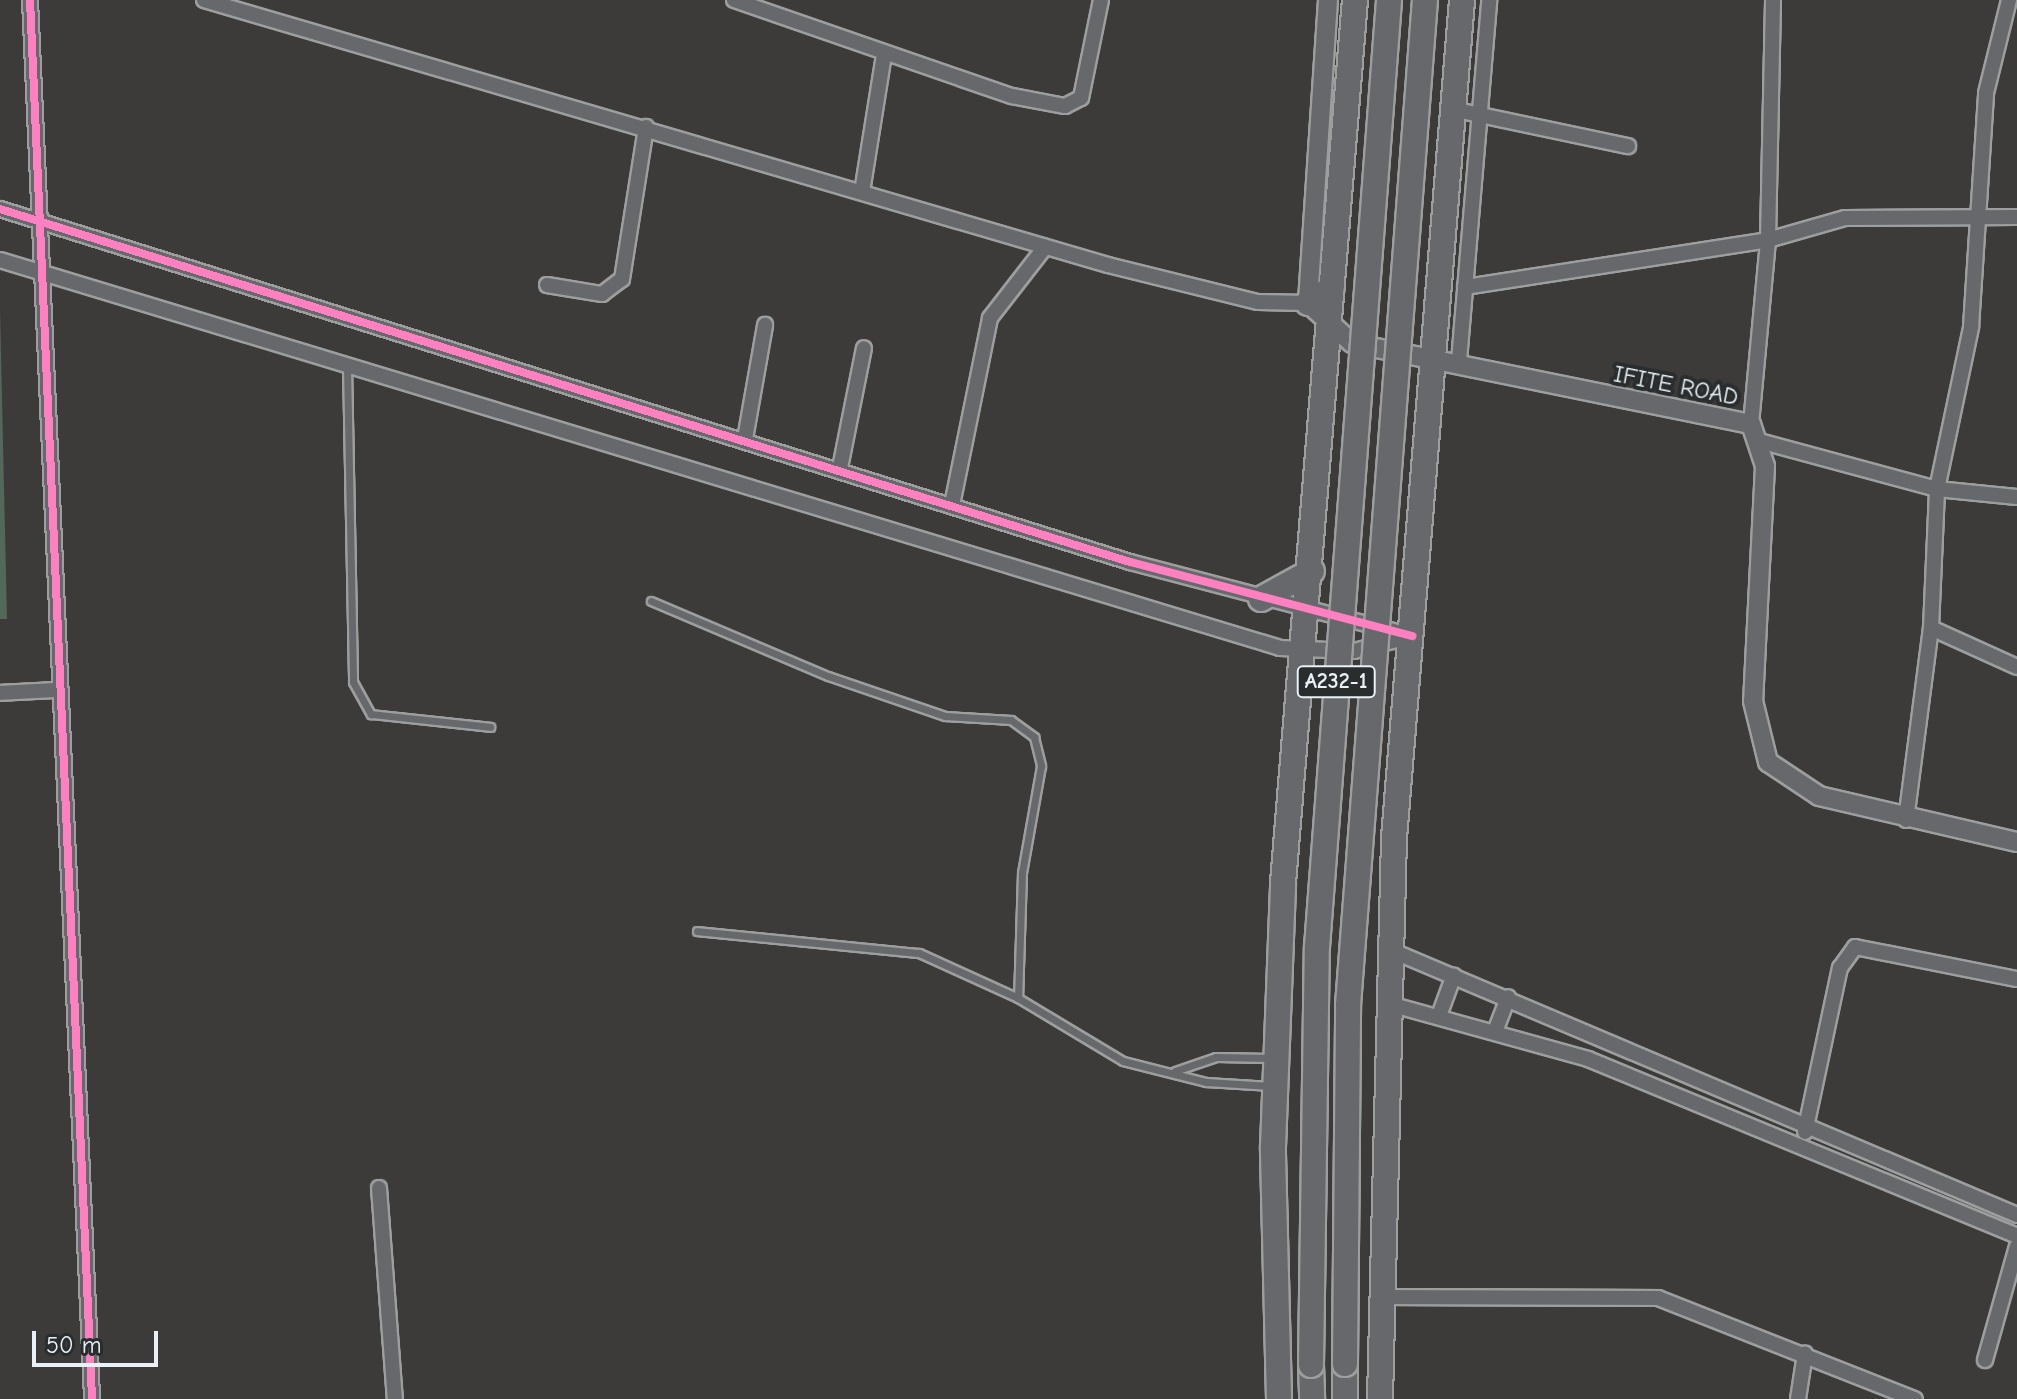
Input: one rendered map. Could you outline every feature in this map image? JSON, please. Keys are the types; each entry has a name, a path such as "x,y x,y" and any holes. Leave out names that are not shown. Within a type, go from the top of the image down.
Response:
{"highway":[{"path":"1279,1399 1276,1058 1355,0"},
{"name":"A232-1","path":"1312,1399 1317,947 1389,0"},
{"name":"A232-1","path":"1345,1399 1348,1005 1425,0"},
{"path":"1380,1399 1379,1297 1388,949 1462,0"},
{"path":"1308,303 1332,288"},
{"path":"1327,361 1352,343"},
{"path":"1261,599 1312,571"}],"street":[{"path":"30,0 58,690 92,1399"},
{"path":"204,0 646,127 1045,247 1258,302 1308,303 1352,343"},
{"path":"740,1 884,54 1012,96 1074,105 1101,0"},
{"path":"1308,303 1328,0"},
{"path":"1459,361 1489,0"},
{"path":"1751,424 1768,240 1773,0"},
{"path":"1906,820 1931,628 1937,489 1971,327 1974,218 1986,93 2009,0"},
{"path":"862,192 884,54"},
{"path":"1452,109 1628,146"},
{"path":"547,285 602,294 622,279 646,127"},
{"path":"0,209 1308,614 1412,636"},
{"path":"1465,287 1768,240 1845,218 2017,217"},
{"path":"952,505 990,318 1045,247"},
{"path":"0,260 1305,652 1354,651 1412,636"},
{"path":"745,439 765,325"},
{"name":"IFITE ROAD","path":"1352,343 1432,354 1751,424 1763,442"},
{"path":"840,468 864,348"},
{"path":"2017,497 1937,489 1763,442 1756,736 1768,762 1789,781 1906,820 2017,842"},
{"path":"1931,628 2017,667"},
{"path":"0,693 58,690"},
{"path":"1801,1144 1840,968 1855,947 2017,979"},
{"path":"1388,949 1508,997 2017,1215"},
{"path":"1440,1013 1454,975"},
{"path":"1496,1029 1508,997"},
{"path":"1386,1003 1440,1013 1496,1029 1801,1144 2017,1236"},
{"path":"379,1188 395,1399"},
{"path":"1985,1360 2017,1246"},
{"path":"1379,1297 1658,1298 1915,1399"},
{"path":"1798,1399 1805,1354"}],"lane":[{"path":"347,365 353,682 371,714 490,727"},
{"path":"651,601 922,709 1011,720 1034,737 1041,766 1022,873 1018,998"},
{"path":"697,931 919,953 1018,998 1123,1061 1175,1071 1206,1082 1275,1086"},
{"path":"1175,1071 1216,1057 1276,1058"}],"green space":[{"path":"0,310 7,619 0,619"}],"cycle path":[{"path":"30,0 92,1399"},
{"path":"0,209 1130,562 1412,636"}]}
